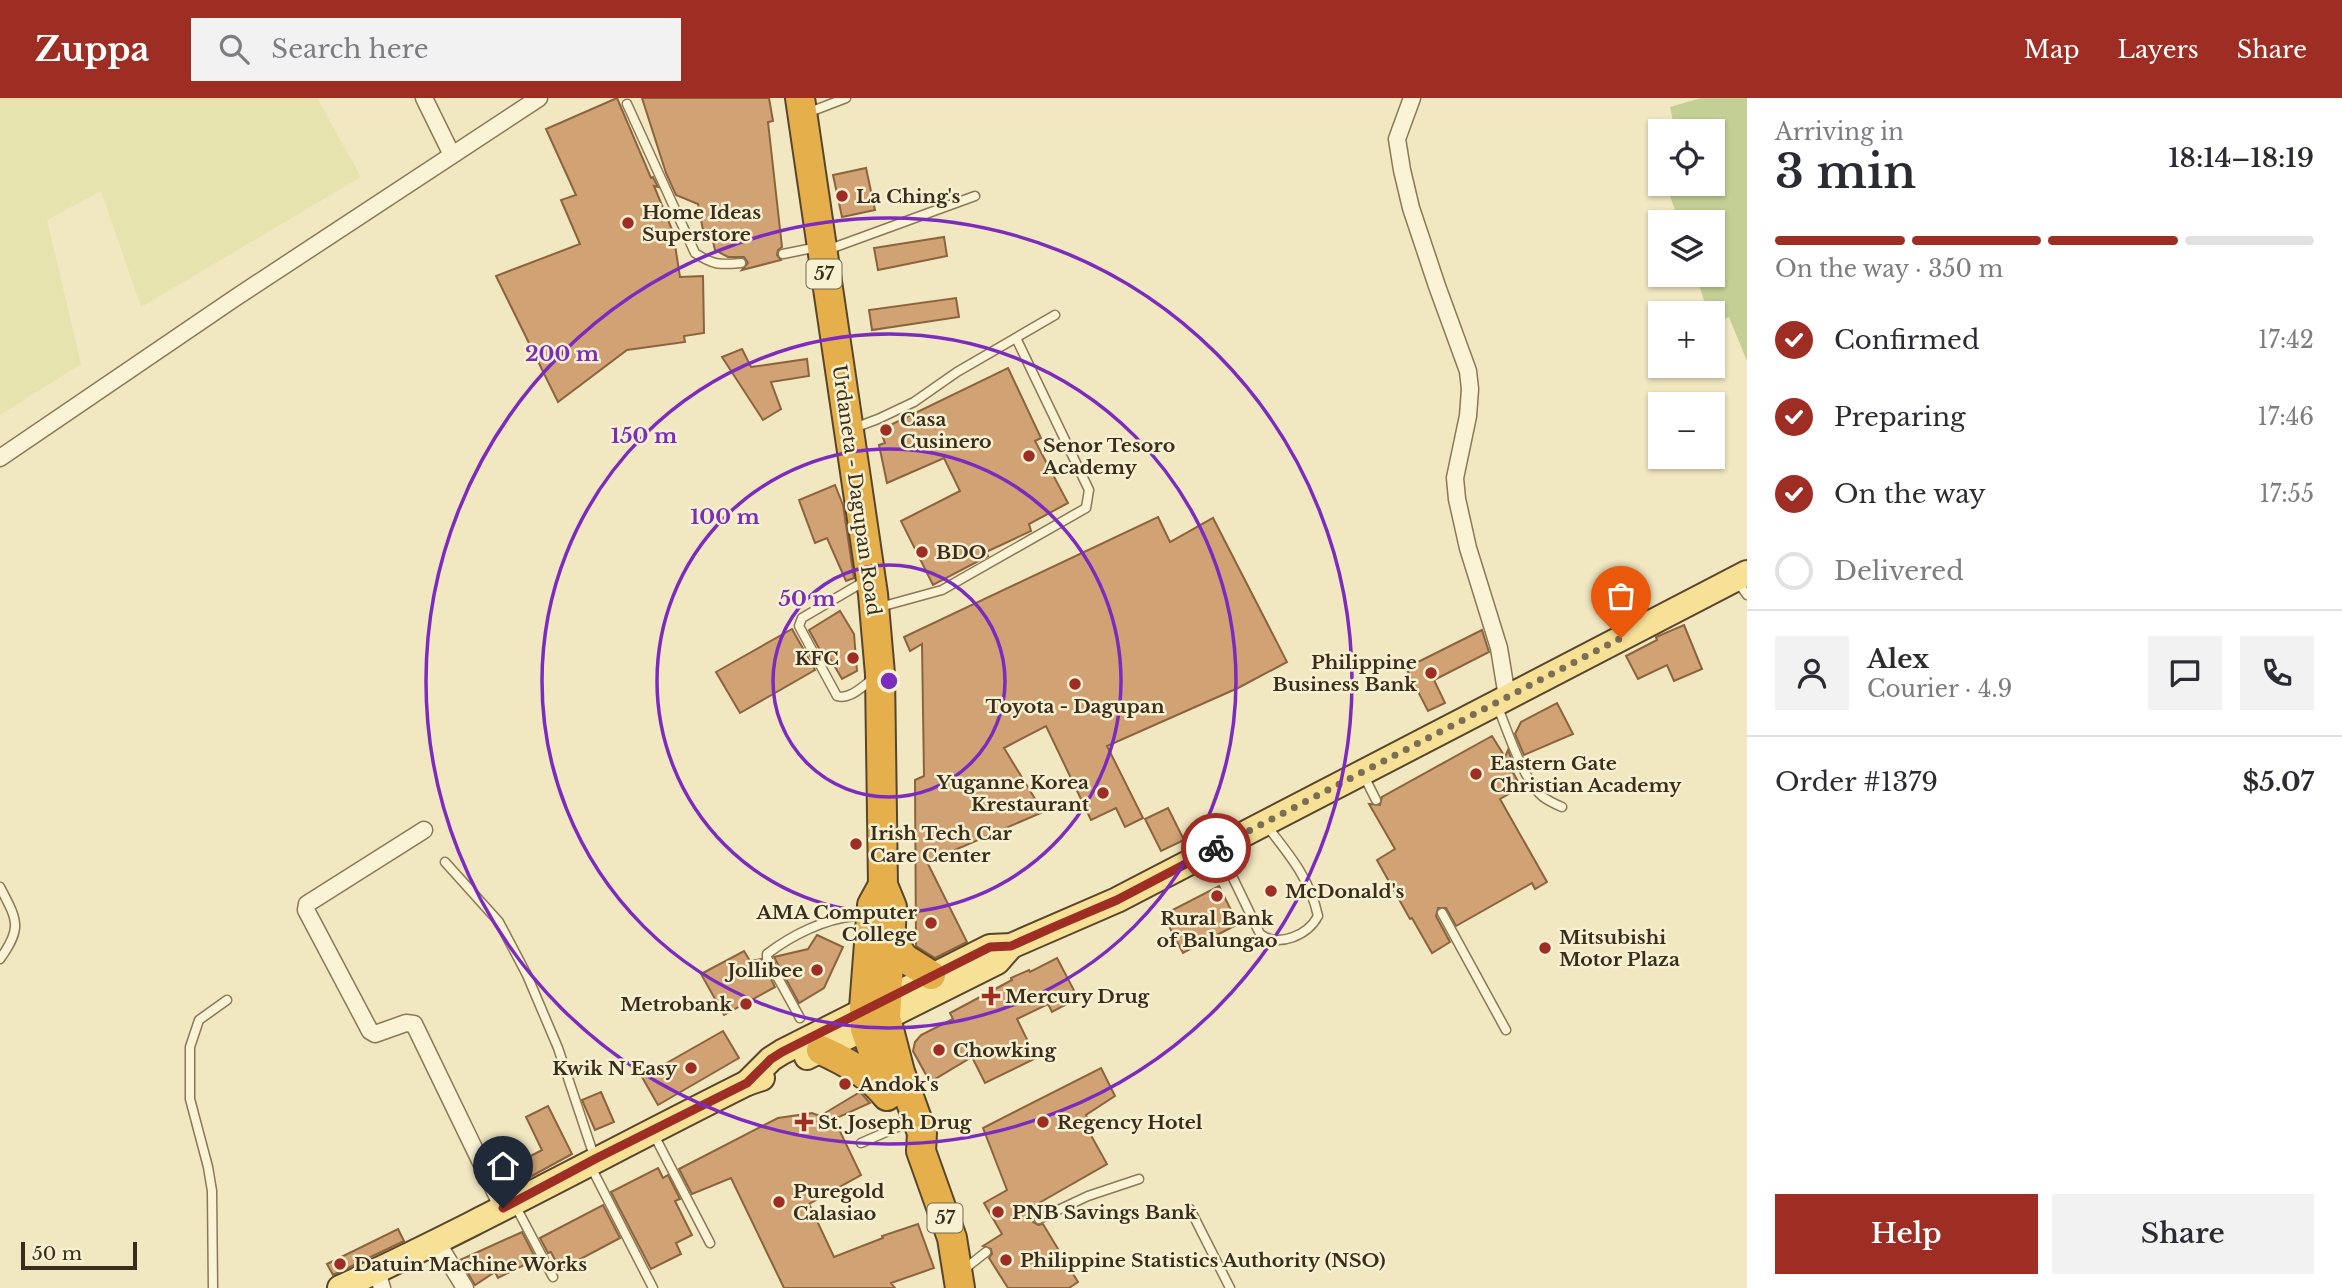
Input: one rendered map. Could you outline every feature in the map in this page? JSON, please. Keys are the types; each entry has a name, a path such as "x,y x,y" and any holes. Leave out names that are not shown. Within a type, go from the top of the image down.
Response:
{"highway":[{"name":"Urdaneta - Dagupan Road","path":"801,106 870,578 880,674 883,885 892,908 891,940 875,1013"},
{"name":"Urdaneta - Dagupan Road","path":"875,1013 872,905 883,885"},
{"path":"891,940 904,958 931,975"},
{"name":"57","path":"875,1013 896,1113 908,1141 921,1151"},
{"name":"57","path":"875,1013 922,1133 921,1151 952,1238 960,1280"},
{"path":"821,1050 876,1083 896,1113"}],"main road":[{"path":"340,1288 380,1279 437,1242 592,1160 747,1083 821,1050 931,975 990,947 1011,946 1117,900 1501,699 1743,582"},
{"path":"747,1083 782,1052 997,962 1011,946"}],"street":[{"path":"424,98 452,155"},
{"path":"0,457 540,98"},
{"path":"1412,98 1397,139 1402,170 1432,273 1468,371 1468,416 1455,478 1457,499 1468,548 1499,648 1501,699"},
{"path":"424,830 307,904 306,910 370,1031 375,1034 407,1023 414,1024 508,1205"},
{"path":"437,1242 465,1288"}],"lane":[{"path":"801,106 846,98"},
{"path":"627,104 695,253 710,263 741,263"},
{"path":"783,254 821,249 975,196"},
{"path":"849,429 914,402 957,372 1055,315"},
{"path":"874,609 942,590 1086,508 1089,491 1016,338"},
{"path":"870,578 802,618 799,626 837,696 842,698 849,695 880,674"},
{"path":"1501,699 1516,752 1533,785 1542,795 1562,807"},
{"path":"1362,772 1376,800"},
{"path":"1217,847 1260,934 1276,940 1306,933 1318,916 1314,895 1295,862 1264,822"},
{"path":"445,862 499,922 527,975 558,1048 592,1160 653,1288"},
{"path":"0,887 13,914 16,928 13,941 0,959"},
{"path":"1442,913 1506,1030"},
{"path":"800,1018 767,954 835,918 855,916"},
{"path":"213,1288 212,1191 190,1099 190,1047 199,1020 227,1000"},
{"path":"861,1143 896,1113"},
{"path":"652,1130 710,1243"},
{"path":"1039,1219 1088,1196 1139,1179"},
{"path":"508,1205 553,1277"},
{"path":"1190,1209 1230,1288"},
{"path":"960,1280 986,1252"}],"shaded area":[{"path":"0,98 317,98 361,177 141,307 101,191 47,220 81,364 0,415"}],"green space":[{"path":"1701,98 1747,98 1747,361 1729,317 1725,319 1725,301 1704,301 1700,287 1725,287 1725,210 1675,210 1670,196 1725,196 1725,119 1672,119 1670,107"}],"building":[{"path":"617,98 651,178 653,177 658,187 654,186 673,232 680,277 703,276 704,333 684,336 685,342 627,350 558,402 496,276 580,244 561,200 576,195 546,129"},
{"path":"642,98 769,98 773,121 768,122 782,247 777,255 781,260 742,270 748,263 744,257 728,257 715,250 710,229 703,230 698,204 676,195 666,173"},
{"path":"866,168 875,210 842,217 833,175"},
{"path":"944,237 947,256 878,270 874,248"},
{"path":"956,298 959,317 872,330 869,310"},
{"path":"742,349 751,367 807,359 809,376 771,382 781,409 763,420 722,357"},
{"path":"1008,368 1041,438 1035,441 1068,503 1029,524 1031,531 986,552 988,556 933,585 901,521 960,491 944,458 887,483 879,445 885,443 880,430"},
{"path":"835,485 843,505 854,578 846,581 827,538 815,543 799,500"},
{"name":"Toyota - Dagupan","path":"1158,517 1170,542 1213,518 1287,662 1238,688 1107,746 1143,818 1125,827 1116,808 1091,820 1046,726 1004,748 1043,812 927,862 967,942 935,958 916,946 915,780 924,776 922,644 910,651 904,637"},
{"path":"840,611 854,634 857,671 842,679 831,660 827,663 809,630"},
{"path":"1684,625 1702,669 1674,681 1667,665 1638,679 1626,656 1657,640 1656,637"},
{"path":"792,629 815,670 740,713 716,672"},
{"path":"1482,630 1489,652 1434,680 1445,703 1428,711 1406,668"},
{"path":"1557,703 1573,734 1524,755 1515,734 1521,722"},
{"path":"1492,736 1505,757 1508,750 1512,761 1508,763 1521,787 1500,799 1547,882 1535,889 1532,883 1456,926 1446,908 1438,908 1436,916 1450,942 1432,953 1377,860 1395,849 1369,804 1380,805 1382,797"},
{"path":"1168,808 1184,840 1161,851 1145,819"},
{"path":"1219,886 1238,924 1183,953 1163,915"},
{"path":"817,935 843,947 824,988 799,1003 774,957 808,949"},
{"path":"744,951 750,961 761,959 775,987 724,1015 701,974"},
{"path":"1057,958 1078,998 1052,1012 1048,1004 1017,1019 1036,1058 985,1083 972,1057 930,1082 913,1051 915,1042 921,1035 953,1019 950,1013 1012,980 1011,978"},
{"name":"Kwik N Easy","path":"723,1031 739,1058 658,1105 642,1077"},
{"path":"1101,1068 1115,1096 1086,1115 1092,1129 1088,1130 1107,1164 1032,1207 1036,1213 1033,1222 1043,1224 1078,1282 1069,1288 1008,1288 989,1258 991,1249 983,1246 1002,1234 984,1203 1007,1190 983,1128"},
{"path":"601,1092 614,1122 595,1130 582,1100"},
{"path":"860,1092 870,1103 832,1120 835,1121 861,1175 809,1204 834,1257 918,1224 934,1268 891,1283 895,1288 784,1288 731,1178 692,1194 679,1169 778,1118 812,1113 820,1116"},
{"path":"548,1106 572,1154 508,1189 499,1173 542,1150 526,1117"},
{"path":"658,1168 663,1178 668,1175 680,1199 675,1201 692,1235 676,1243 681,1254 651,1269 611,1192"},
{"path":"603,1205 620,1238 560,1270 540,1238"},
{"path":"398,1229 404,1241 333,1275 327,1264"},
{"path":"522,1232 536,1259 498,1278 495,1272 475,1285 460,1260"}],"way so far":[{"path":"1216,848 1621,638"}],"place":[{"name":"La Ching's","path":"842,196"},
{"name":"Home Ideas Superstore","path":"628,223"},
{"name":"Casa Cusinero","path":"886,430"},
{"name":"Senor Tesoro Academy","path":"1029,456"},
{"name":"BDO","path":"922,552"},
{"name":"KFC","path":"853,658"},
{"name":"Philippine Business Bank","path":"1431,673"},
{"name":"Toyota - Dagupan","path":"1075,684"},
{"name":"Eastern Gate Christian Academy","path":"1476,774"},
{"name":"Yuganne Korea Krestaurant","path":"1103,793"},
{"name":"Irish Tech Car Care Center","path":"856,844"},
{"name":"McDonald's","path":"1271,891"},
{"name":"Rural Bank of Balungao","path":"1217,896"},
{"name":"AMA Computer College","path":"931,923"},
{"name":"Mitsubishi Motor Plaza","path":"1545,948"},
{"name":"Jollibee","path":"817,970"},
{"name":"Mercury Drug","path":"991,996"},
{"name":"Metrobank","path":"746,1004"},
{"name":"Chowking","path":"939,1050"},
{"name":"Kwik N Easy","path":"691,1068"},
{"name":"Andok's","path":"845,1084"},
{"name":"St. Joseph Drug","path":"804,1122"},
{"name":"Regency Hotel","path":"1043,1122"},
{"name":"Puregold Calasiao","path":"779,1202"},
{"name":"PNB Savings Bank","path":"998,1212"},
{"name":"Philippine Statistics Authority (NSO)","path":"1006,1260"},
{"name":"Datuin Machine Works","path":"340,1264"}],"route":[{"path":"503,1208 747,1083 771,1059 864,1008 990,947 1011,946 1117,900 1216,848"}]}
